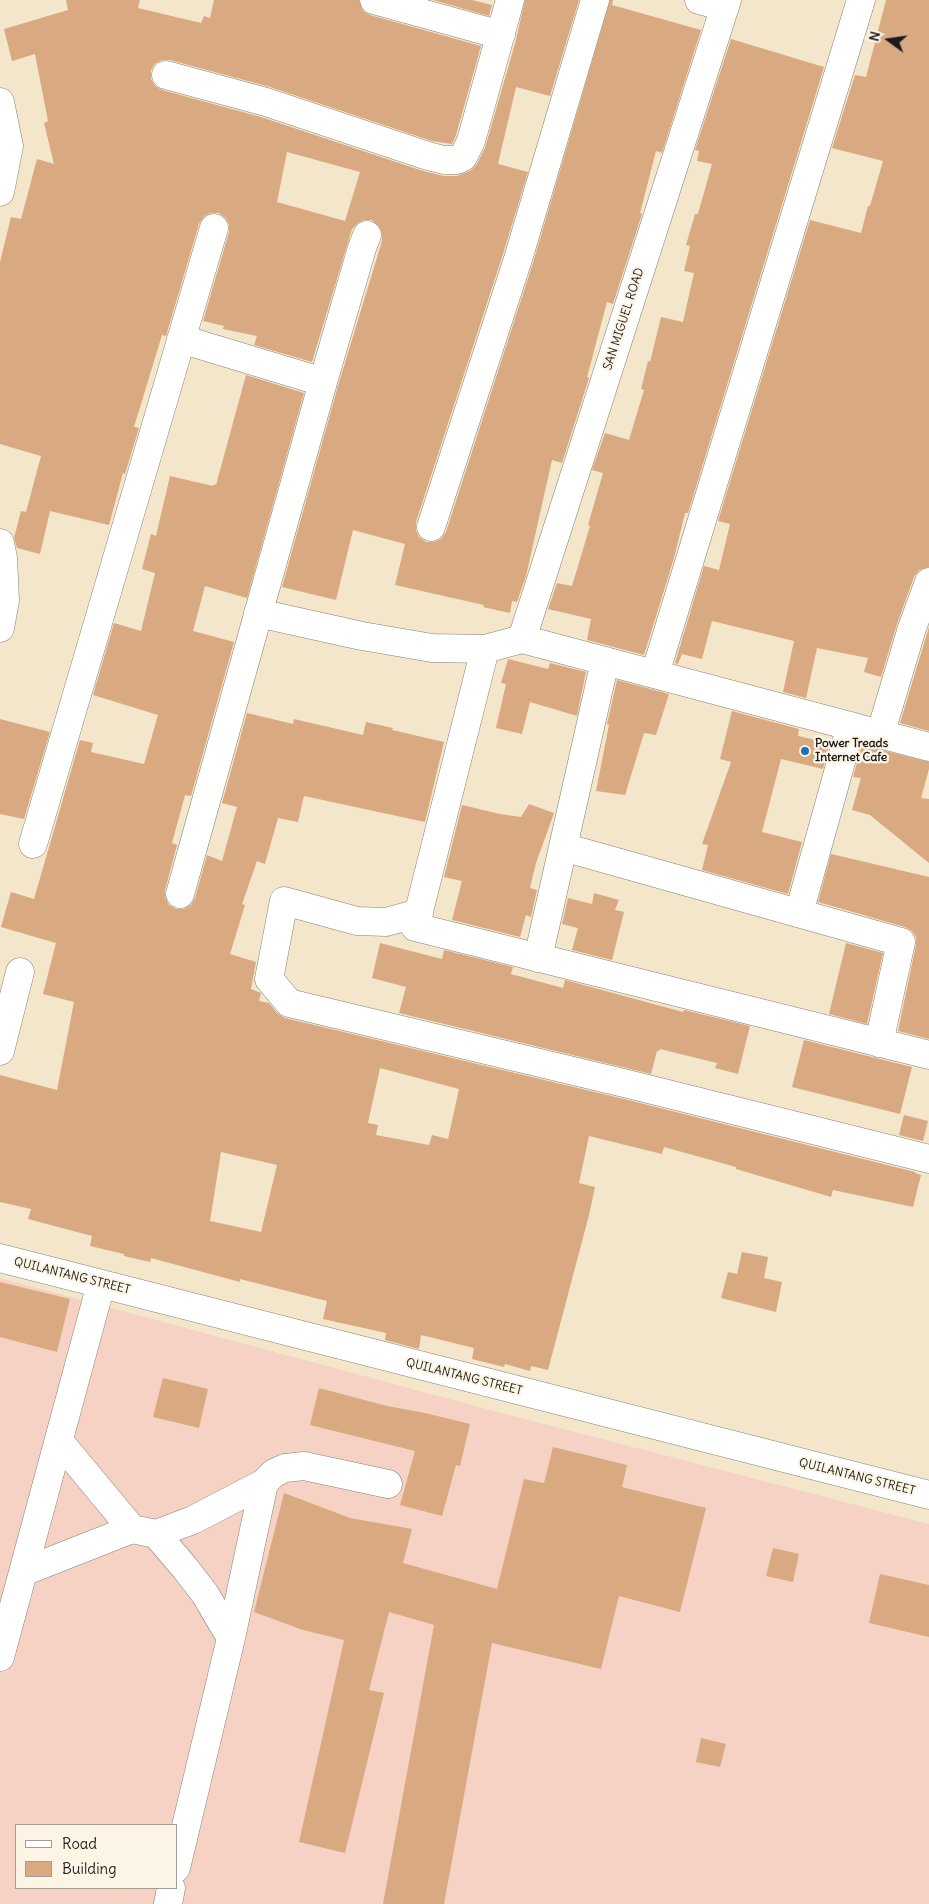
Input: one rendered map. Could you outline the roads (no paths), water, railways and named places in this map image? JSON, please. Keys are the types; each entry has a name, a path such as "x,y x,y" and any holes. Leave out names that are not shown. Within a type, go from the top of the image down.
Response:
{"street":[{"path":"374,0 501,35"},
{"path":"166,75 266,102 428,156 444,160 456,160 463,157 471,141 510,0"},
{"path":"431,526 518,259 596,0"},
{"path":"655,674 861,0"},
{"name":"SAN MIGUEL ROAD","path":"522,638 717,2"},
{"path":"0,102 4,147 0,192"},
{"path":"33,844 214,228"},
{"path":"180,894 323,382 367,235"},
{"path":"181,339 323,382"},
{"path":"0,543 6,600 0,628"},
{"path":"880,735 912,628 929,582"},
{"path":"258,613 362,636 432,648 485,650 522,638 929,747"},
{"path":"485,650 415,927 929,1055"},
{"path":"538,958 605,661"},
{"path":"799,913 851,726"},
{"path":"563,847 901,942 879,1043"},
{"path":"419,913 386,922 357,921 284,901 269,979 289,1003 535,1061 929,1159"},
{"path":"0,1050 20,972"},
{"name":"QUILANTANG STREET","path":"0,1258 929,1495"},
{"path":"0,1657 101,1284"},
{"path":"59,1441 144,1532 195,1581 231,1638"},
{"path":"23,1572 144,1532 193,1520 264,1483 274,1473 285,1468 304,1466 388,1484"},
{"path":"178,1860 231,1638 264,1483"},
{"path":"168,1904 172,1889"}],"place":[{"name":"Power Treads Internet Cafe","path":"805,751"}]}
